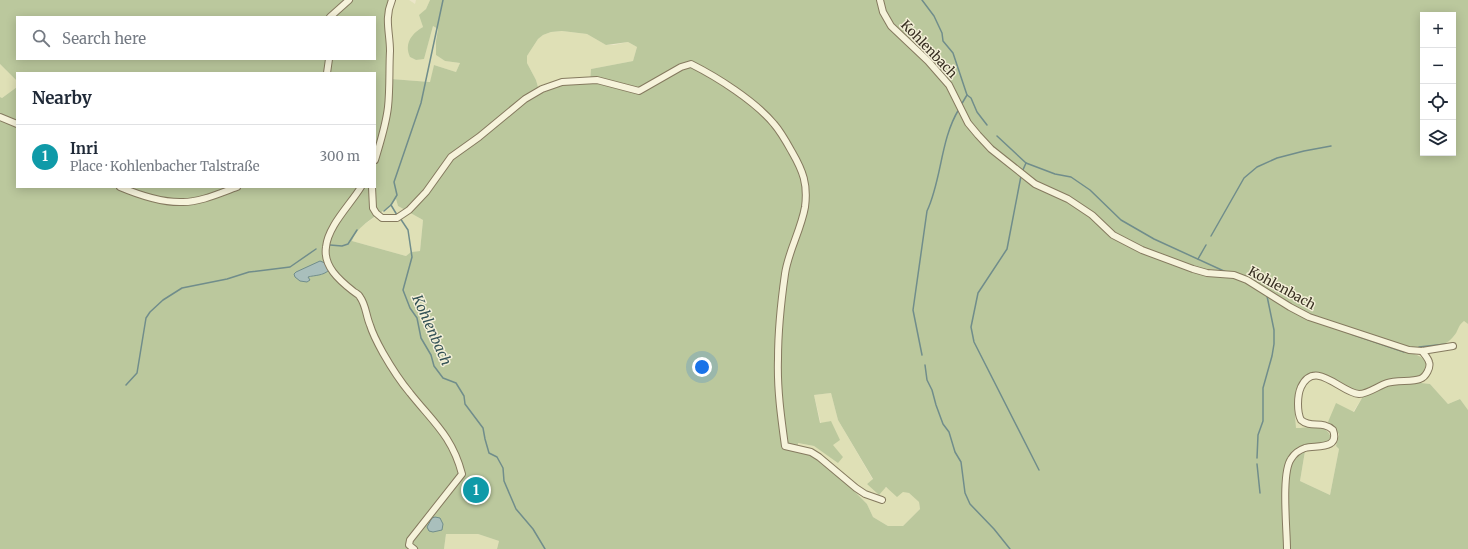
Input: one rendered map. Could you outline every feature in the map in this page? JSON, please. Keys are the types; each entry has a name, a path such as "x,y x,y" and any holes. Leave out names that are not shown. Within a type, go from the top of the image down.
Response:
{"street":[{"path":"331,16 349,0"},
{"path":"376,157 388,106 390,49 387,20 392,0"},
{"name":"Kohlenbach","path":"880,0 883,12 891,26 928,61 949,85 968,123 991,149 1035,184 1068,199 1092,215 1114,235 1142,250 1192,269 1207,273 1234,275 1247,280 1309,317 1408,350 1422,351 1453,346"},
{"path":"327,72 329,60"},
{"path":"372,188 373,208 376,213 382,218 399,217 426,192 451,157 479,138 525,99 547,87 562,82 597,80 639,91 681,67 691,64 712,75 753,104 774,124 801,168 805,180 806,191 801,224 785,271 779,330 779,395 784,446 811,452 865,494 882,500"},
{"path":"0,117 16,124"},
{"path":"123,188 162,200 183,202 203,198 234,188"},
{"path":"360,188 333,227 327,239 325,253 327,261 330,268 336,275 360,296 370,326 383,352 410,394 439,425 458,459 462,474 410,540 409,545 414,549"},
{"path":"1288,549 1285,483 1288,464 1300,450 1313,446 1327,445 1332,442 1334,438 1333,430 1324,424 1307,424 1301,420 1299,396 1301,386 1308,379 1322,376 1333,381 1349,392 1362,394 1388,382 1420,379 1425,375 1430,367 1429,362 1422,351"}],"green space":[{"path":"0,0 395,0 389,11 391,79 430,82 434,65 456,72 460,63 445,61 436,55 438,29 433,26 424,59 416,60 410,57 408,52 408,44 412,36 423,27 419,15 426,9 430,0 1468,0 1468,324 1464,321 1453,337 1444,344 1434,347 1411,348 1414,354 1422,358 1426,364 1423,374 1412,382 1430,384 1448,404 1460,399 1468,410 1468,549 497,549 499,541 478,534 446,534 444,549 0,549 0,97 2,98 16,88 16,188 376,188 376,72 16,72 16,80 0,64","holes":["562,31 587,34 606,45 628,42 637,47 633,61 591,69 590,82 559,86 540,94 536,80 527,63 527,56 538,39 543,35 551,32","396,199 398,206 423,220 420,251 411,252 406,256 352,241 360,228 385,210","322,262 327,266 323,274 308,277 296,272","1313,373 1324,374 1345,388 1360,392 1362,398 1354,412 1336,403 1328,422 1339,434 1336,446 1339,449 1330,495 1300,481 1306,445 1323,444 1331,438 1329,433 1322,428 1296,428 1295,396 1297,389 1305,377","831,393 838,420 873,479 867,484 879,495 886,487 897,497 903,492 909,493 919,502 920,509 903,526 888,526 873,517 867,504 820,456 798,448 798,443 814,446 838,463 843,457 833,445 840,440 831,421 820,423 814,395"]},
{"path":"395,0 409,0 415,4 416,0 430,0 426,9 420,15 423,27 417,31 410,57 416,60 424,58 433,26 438,29 436,55 445,61 460,63 456,72 434,65 431,82 391,79 389,11"},
{"path":"562,31 587,34 606,45 628,42 637,47 633,61 591,69 590,82 559,86 540,94 536,80 527,63 527,56 538,39 543,35 551,32"},
{"path":"0,64 16,80 16,88 2,98 0,97"},
{"path":"396,198 398,206 423,220 420,251 411,252 406,256 352,241 355,234 362,226 384,211"},
{"path":"1464,321 1468,324 1468,410 1460,399 1448,404 1430,384 1412,383 1419,355 1414,354 1410,347 1425,348 1454,336 1459,324"},
{"path":"1313,373 1329,375 1360,392 1362,398 1339,434 1336,446 1339,449 1330,495 1300,481 1306,445 1330,435 1325,428 1296,428 1295,401 1298,384 1303,378"},
{"path":"831,393 838,420 873,480 867,484 909,493 919,502 920,509 903,526 888,526 873,517 867,504 854,490 798,448 798,443 814,446 826,454 843,457 832,445 830,421 821,424 814,395"},
{"path":"446,534 478,534 499,541 497,549 444,549"}],"water":[{"path":"320,261 325,263 329,270 327,272 308,277 310,280 307,282 300,281 295,277 294,274 296,272"},
{"path":"432,518 440,518 443,524 442,530 433,532 429,531 427,527"}],"waterway":[{"name":"Kohlenbach","path":"397,215 391,205 397,195 394,182 421,103 443,0"},
{"path":"922,0 934,16 942,33 943,41 953,53 967,95 971,98 977,112 987,125"},
{"path":"961,105 967,95"},
{"path":"922,355 913,310 927,211 936,186 944,146 959,109"},
{"path":"997,136 1026,163 1055,174 1071,177 1090,190 1121,220 1154,239 1226,272"},
{"path":"1211,236 1244,178 1257,167 1277,158 1331,146"},
{"path":"1022,172 1026,163"},
{"path":"1021,176 1007,249 978,293 971,327 974,342 1039,470"},
{"path":"384,211 391,205"},
{"name":"Kohlenbach","path":"400,218 408,230 412,257 403,290 410,308 417,318 421,338 431,355 434,366 443,378 456,383 464,396 465,404 483,428 489,453 497,457 503,468 504,481 516,509 533,529 545,549"},
{"path":"330,245 342,246 348,244 357,230"},
{"path":"1198,259 1206,245"},
{"path":"126,385 137,373 146,318 150,312 163,300 182,288 227,279 249,272 290,267 316,249"},
{"path":"1257,458 1258,435 1263,421 1263,388 1274,344 1274,330 1267,296"},
{"path":"1351,334 1404,352"},
{"path":"1419,347 1446,344"},
{"path":"925,365 927,380 932,390 943,424 949,432 955,452 961,462 965,493 970,504 994,529 1010,549"},
{"path":"1257,464 1260,493"}],"place":[{"name":"Inri","path":"476,490"}]}
